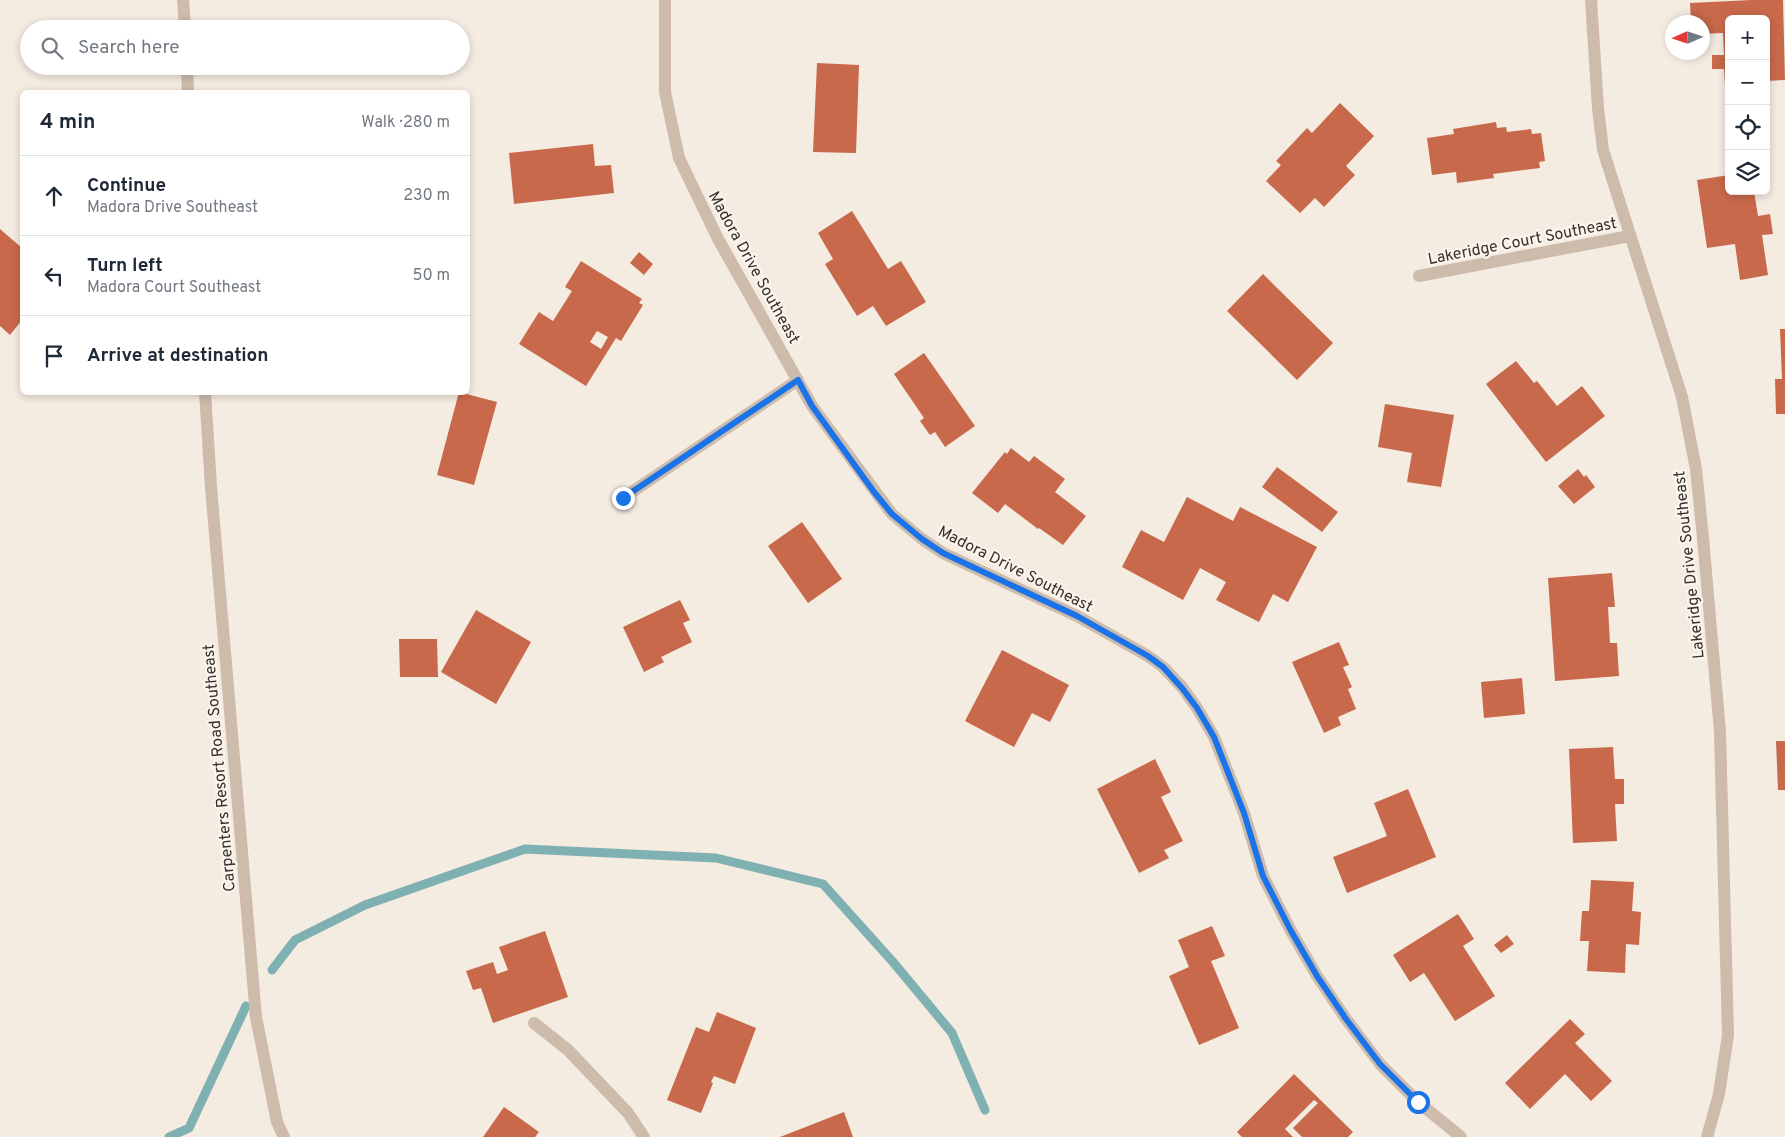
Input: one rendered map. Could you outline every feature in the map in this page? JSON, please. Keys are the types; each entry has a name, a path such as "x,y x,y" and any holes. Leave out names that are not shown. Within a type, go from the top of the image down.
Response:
{"street":[{"path":"183,0 184,20"},
{"name":"Madora Drive Southeast","path":"665,0 666,92 678,158 717,237 812,406 892,514 922,539 943,553 1077,616 1148,656 1163,667 1182,688 1197,708 1214,737 1244,813 1263,876 1317,976 1380,1064 1418,1102 1461,1137"},
{"name":"Lakeridge Drive Southeast","path":"1591,0 1598,108 1603,150 1682,397 1696,470 1720,732 1728,1035 1720,1094 1707,1137"},
{"path":"187,75 188,90"},
{"name":"Lakeridge Court Southeast","path":"1419,276 1630,236"},
{"path":"623,498 798,380"},
{"name":"Carpenters Resort Road Southeast","path":"205,395 211,487 256,1017 277,1122 284,1137"},
{"path":"534,1023 568,1050 628,1113 644,1137"}],"building":[{"path":"1783,0 1785,80 1770,81 1770,15 1725,15 1725,86 1724,69 1712,69 1712,55 1724,55 1723,33 1710,34 1710,15 1691,15 1690,3"},
{"path":"817,63 859,65 856,153 813,152"},
{"path":"1340,103 1374,136 1346,166 1355,175 1324,207 1315,198 1300,213 1266,181 1281,165 1276,161 1307,128 1312,133"},
{"path":"1496,122 1497,128 1506,127 1507,132 1531,129 1532,134 1541,133 1545,161 1539,162 1540,168 1493,174 1494,178 1457,183 1456,172 1432,175 1427,138 1454,134 1453,129"},
{"path":"593,144 595,166 611,165 614,193 514,204 509,153"},
{"path":"1725,176 1725,195 1755,195 1758,216 1770,214 1773,234 1762,235 1768,275 1740,280 1735,244 1707,248 1697,180"},
{"path":"852,211 888,269 901,261 926,302 886,326 873,306 857,316 825,264 833,259 818,233"},
{"path":"0,229 20,246 20,322 10,335 0,326"},
{"path":"639,252 653,264 644,275 630,263"},
{"path":"581,261 642,299 639,303 643,305 621,341 616,338 586,386 519,344 539,312 553,321 572,291 565,287","holes":["597,331 608,337 601,349 590,342"]},
{"path":"1263,274 1333,343 1297,380 1227,311"},
{"path":"1780,329 1785,329 1785,414 1776,414 1775,379 1782,379"},
{"path":"924,353 975,426 945,447 935,432 930,435 920,421 924,418 894,374"},
{"path":"1516,361 1534,383 1537,381 1557,406 1582,386 1605,416 1546,462 1486,384"},
{"path":"458,395 470,395 497,402 474,485 437,475"},
{"path":"1385,404 1454,415 1441,487 1407,482 1412,453 1378,447"},
{"path":"1011,448 1029,462 1034,456 1065,479 1055,492 1086,516 1063,545 1005,504 998,513 972,493 1005,452 1007,454"},
{"path":"1277,467 1338,512 1322,532 1262,487"},
{"path":"1578,469 1584,477 1586,475 1595,487 1574,504 1558,486"},
{"path":"1187,497 1233,521 1240,507 1317,547 1288,602 1273,594 1259,622 1216,600 1226,582 1200,568 1183,600 1122,567 1141,530 1164,542"},
{"path":"802,522 842,579 808,603 768,546"},
{"path":"1612,573 1615,607 1608,607 1610,643 1617,643 1619,676 1555,681 1548,578"},
{"path":"680,600 690,620 683,623 692,642 661,657 664,662 644,672 623,627"},
{"path":"476,610 531,642 496,704 441,672"},
{"path":"399,639 437,639 438,677 400,677"},
{"path":"1339,642 1349,665 1343,667 1352,687 1348,689 1356,709 1338,717 1341,725 1324,733 1292,662"},
{"path":"1002,650 1069,685 1050,722 1032,713 1014,747 965,721"},
{"path":"1522,678 1525,714 1484,718 1481,682"},
{"path":"1776,741 1785,741 1785,790 1778,790"},
{"path":"1613,747 1615,779 1624,779 1624,804 1615,804 1617,841 1573,843 1569,749"},
{"path":"1155,759 1171,792 1161,797 1183,841 1164,850 1169,858 1139,873 1097,789"},
{"path":"1408,789 1436,857 1347,893 1333,857 1387,836 1374,803"},
{"path":"1591,880 1634,882 1632,911 1641,912 1639,945 1626,944 1625,973 1587,971 1589,941 1580,941 1582,911 1589,911"},
{"path":"1458,914 1474,939 1463,946 1495,996 1455,1021 1424,973 1410,982 1393,955"},
{"path":"1212,926 1225,956 1211,961 1239,1028 1199,1045 1169,976 1189,967 1178,940"},
{"path":"545,931 568,997 493,1023 481,988 473,990 466,971 493,962 497,974 508,970 499,947"},
{"path":"1507,935 1514,944 1501,953 1494,945"},
{"path":"717,1012 756,1028 735,1084 714,1076 701,1113 667,1100 696,1027 709,1032"},
{"path":"1570,1019 1585,1034 1575,1043 1612,1081 1591,1101 1565,1074 1530,1109 1505,1083"},
{"path":"1294,1074 1353,1132 1348,1137 1302,1137 1293,1128 1318,1103 1314,1100 1285,1129 1293,1137 1242,1137 1237,1132"},
{"path":"504,1107 539,1132 535,1137 483,1137"},
{"path":"844,1112 853,1137 780,1137"}],"waterway":[{"path":"272,970 295,940 365,905 525,849 716,858 823,884 893,962 952,1033 985,1110"},
{"path":"169,1137 189,1128 246,1006"}],"route":[{"path":"623,498 798,380 812,406 874,492 892,514 922,539 943,553 1077,616 1148,656 1163,667 1182,688 1197,708 1214,737 1244,813 1263,876 1291,931 1317,976 1346,1019 1380,1064 1418,1102"}]}
